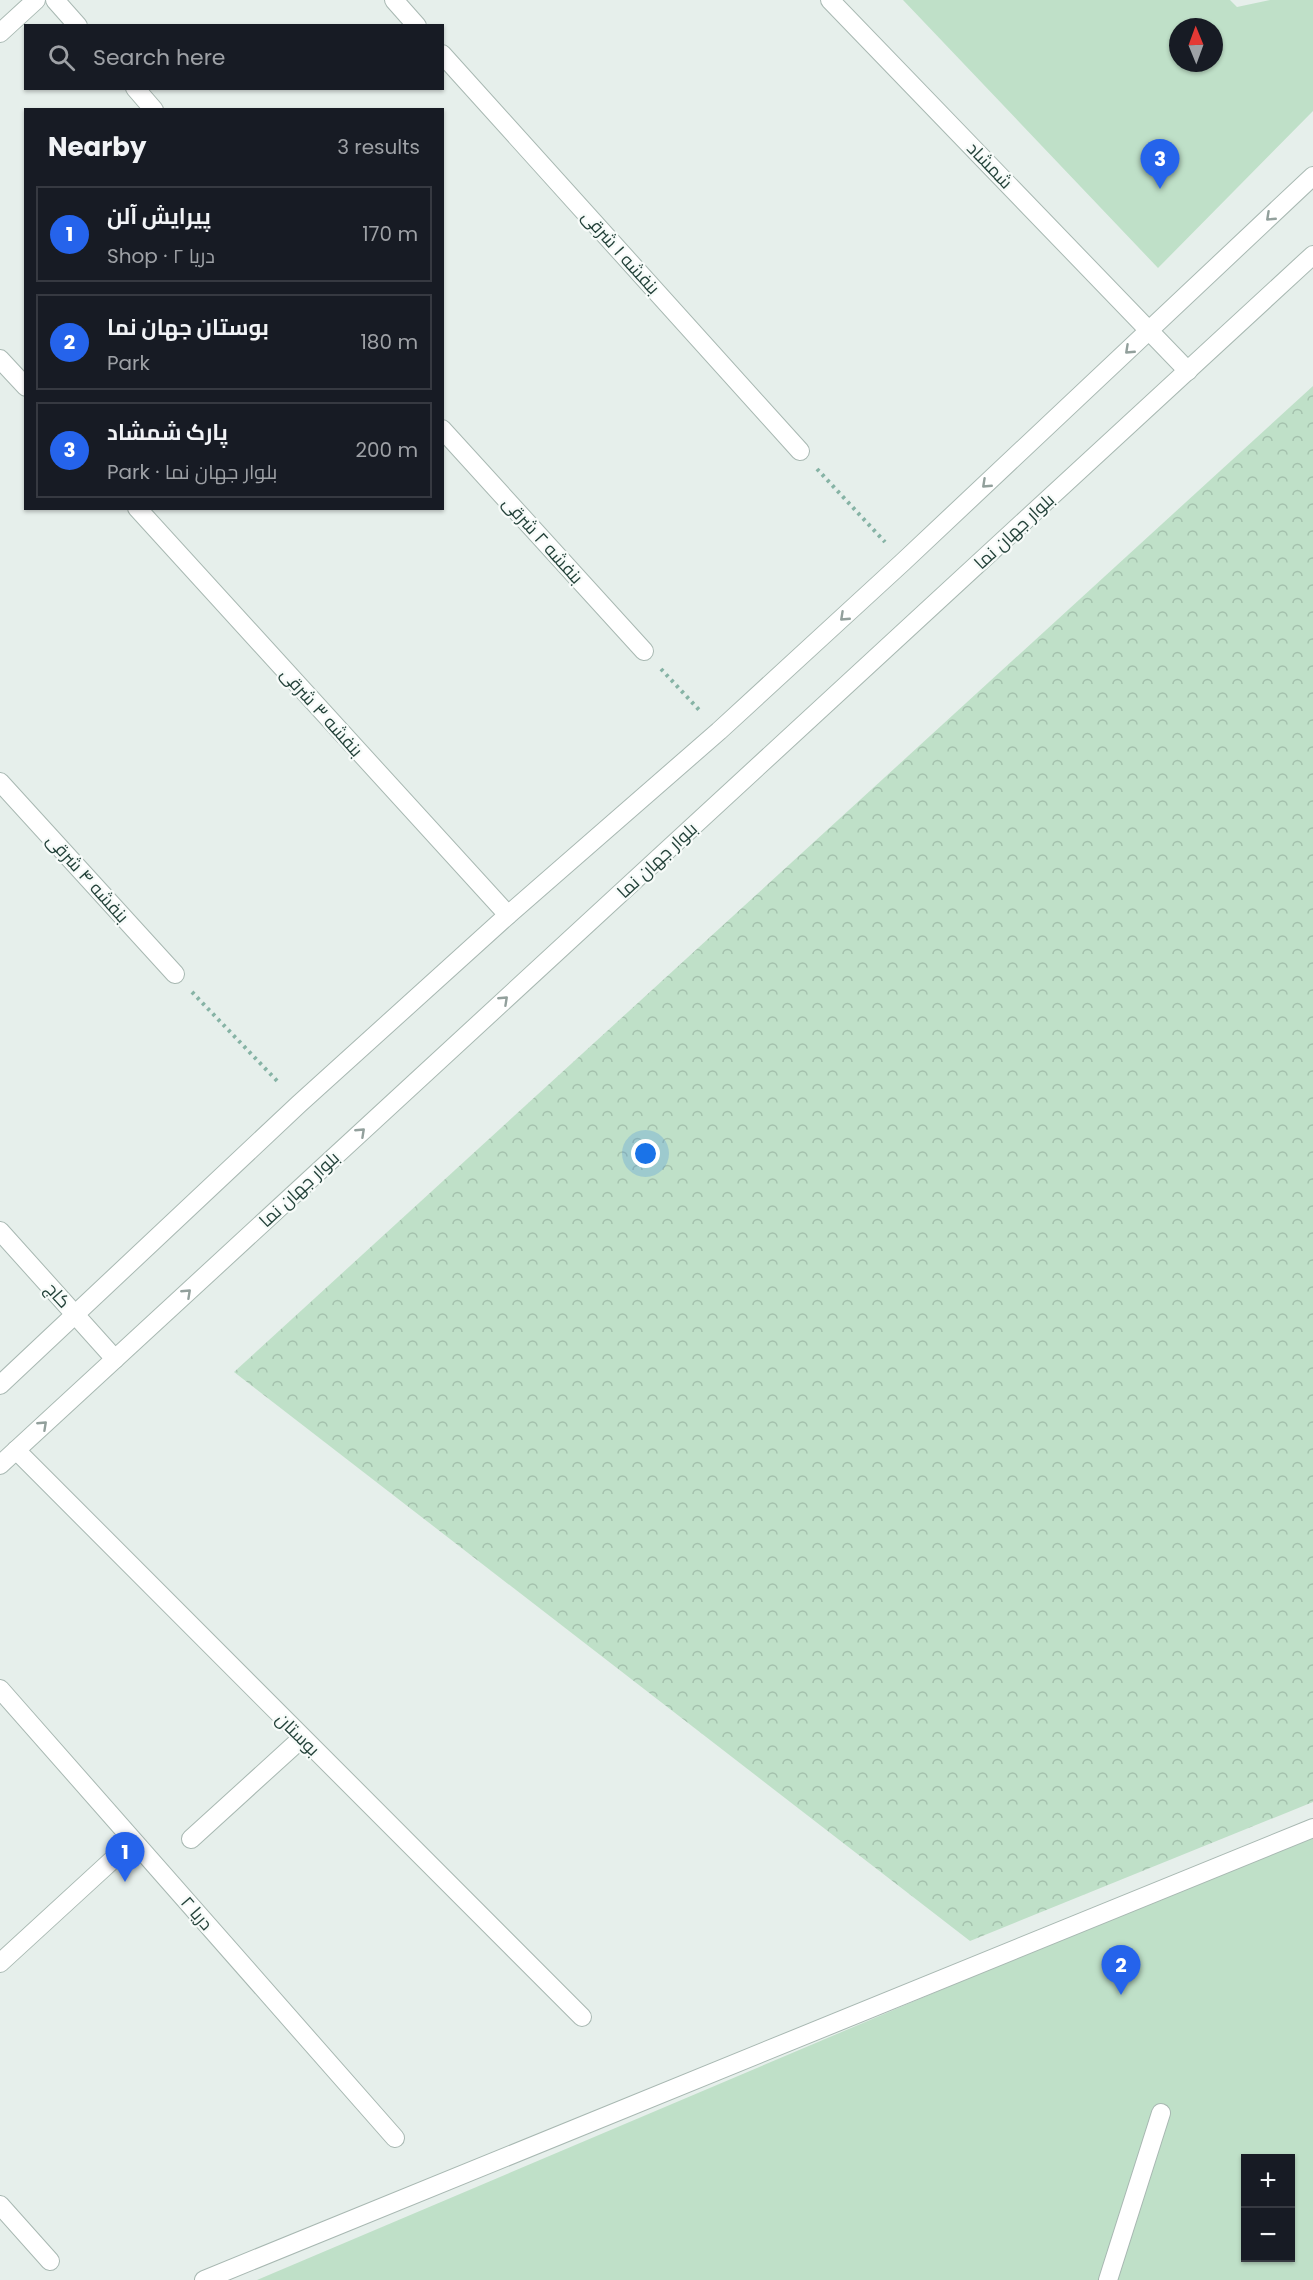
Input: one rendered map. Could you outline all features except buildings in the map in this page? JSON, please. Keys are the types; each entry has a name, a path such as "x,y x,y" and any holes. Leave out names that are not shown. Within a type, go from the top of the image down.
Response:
{"street":[{"path":"0,33 36,0"},
{"path":"55,0 76,24"},
{"path":"394,0 415,24"},
{"name":"شمشاد","path":"830,0 1188,371"},
{"name":"بنفشه ۱ شرقی","path":"444,56 800,451"},
{"path":"137,90 152,108"},
{"path":"0,1385 299,1104 508,915 719,731 903,562 1313,177"},
{"name":"بلوار جهان نما","path":"0,1464 1313,255"},
{"path":"0,359 24,385"},
{"name":"بنفشه ۲ شرقی","path":"444,431 644,651"},
{"name":"بنفشه ۳ شرقی","path":"139,510 508,915"},
{"name":"بنفشه ۴ شرقی","path":"0,782 175,974"},
{"name":"کاج","path":"0,1232 115,1359"},
{"name":"بوستان","path":"16,1450 582,2017"},
{"name":"دریا ۲","path":"0,1689 395,2138"},
{"path":"191,1839 302,1738"},
{"path":"204,2280 1313,1828"},
{"path":"0,1962 133,1841"},
{"path":"1108,2280 1161,2113"},
{"path":"0,2205 50,2261"}],"path":[{"path":"800,451 903,562"},
{"path":"644,651 719,731"},
{"path":"175,974 299,1104"}],"green space":[{"path":"903,0 1230,0 1237,7 1270,0 1313,0 1313,111 1158,268"},
{"path":"1313,386 1313,1802 970,1941 234,1372"},
{"path":"1313,1832 1313,2280 257,2280"}],"place":[{"name":"پارک شمشاد","path":"1160,189"},
{"name":"پیرایش آلن","path":"125,1882"},
{"name":"بوستان جهان نما","path":"1121,1995"}]}
